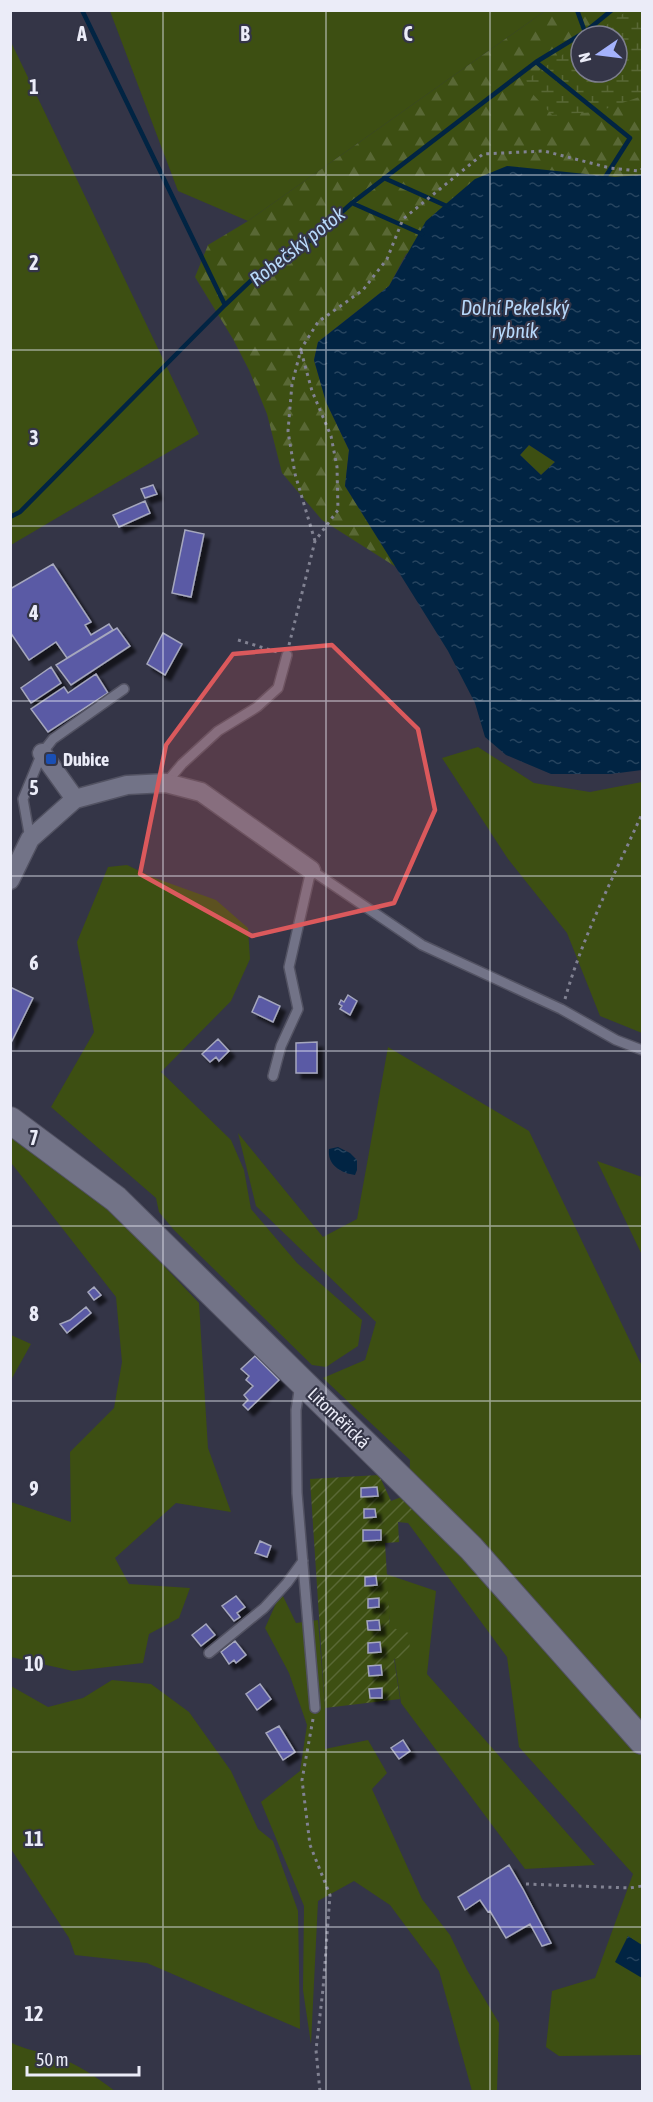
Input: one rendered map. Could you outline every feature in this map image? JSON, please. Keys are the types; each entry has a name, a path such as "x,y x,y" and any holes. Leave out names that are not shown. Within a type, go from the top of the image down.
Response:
{"street":[{"path":"42,753 75,799"},
{"path":"10,880 30,839 75,799 126,785 166,783 201,792 312,870"},
{"name":"Litoměřická","path":"10,1120 116,1199 471,1548 642,1740"}],"lane":[{"path":"166,783 182,764 218,731 257,707 278,688 287,655"},
{"path":"30,839 23,799 42,753 53,739 124,689"},
{"path":"273,1076 281,1046 298,1009 289,967 312,870 422,945 561,1009 616,1040 642,1050"},
{"path":"300,1380 296,1410 297,1493 315,1708"},
{"path":"209,1653 264,1608 303,1561"}],"path":[{"path":"315,541 295,474 288,431 292,384 301,349 318,322 363,290 387,259 402,219 483,154 544,151 610,168 640,171 642,169"},
{"path":"238,640 287,655 291,630 315,541 338,510 339,493 331,436 312,392 301,349"},
{"path":"561,1009 573,969 641,816"},
{"path":"315,1708 302,1780 310,1845 330,1895 316,2050 320,2091"},
{"path":"526,1884 630,1888 642,1886"}],"highlighted area":[{"path":"332,645 418,729 435,810 394,903 252,936 140,874 166,745 233,654"}],"green space":[{"path":"110,11 545,11 248,221 178,191"},
{"path":"545,11 642,11 642,175 615,177 563,173 406,254 389,286 318,342 314,360 326,402 349,450 345,486 396,567 322,520 282,473 267,414 249,370 195,277 208,245 248,221"},
{"path":"627,11 642,11 642,96 597,112 552,115 529,90 526,80 569,50 569,84 629,84 629,24 608,24"},
{"path":"11,42 199,434 10,545"},
{"path":"529,445 555,462 541,475 520,455"},
{"path":"478,747 534,783 590,792 642,782 642,1033 600,1016 567,933 508,859 442,758"},
{"path":"127,865 152,877 216,900 248,928 250,959 231,1001 161,1072 231,1140 244,1170 251,1209 297,1263 362,1320 358,1346 326,1367 312,1365 174,1230 159,1212 156,1198 51,1107 94,1032 77,942 108,867"},
{"path":"388,1047 529,1131 642,1366 642,2055 559,2056 546,2047 552,1991 595,1978 633,1874 519,1747 507,1657 408,1523 410,1460 323,1378 365,1360 376,1322 256,1206 238,1133 323,1237 357,1219"},
{"path":"11,1138 109,1208 199,1303 208,1448 231,1512 176,1503 115,1558 129,1584 190,1588 179,1618 149,1634 143,1663 73,1671 11,1657 11,1502 71,1522 70,1452 114,1408 122,1362 116,1297 12,1164"},
{"path":"597,1161 642,1177 642,1255"},
{"path":"11,1335 31,1344 11,1380"},
{"path":"379,1475 391,1501 404,1496 417,1508 408,1523 398,1522 399,1542 385,1543 390,1627 409,1633 410,1655 394,1659 400,1699 325,1708 310,1479"},
{"path":"386,1574 436,1591 427,1674 595,1865 525,1869 401,1703 390,1627"},
{"path":"281,1592 296,1623 318,1620 325,1708 325,1749 368,1740 387,1773 372,1789 422,1899 450,1935 467,1970 499,2023 497,2091 472,2091 439,1971 390,1905 354,1881 318,1901 311,2044 303,1990 304,1906 261,1802 300,1771 307,1725 289,1673 265,1628"},
{"path":"112,1680 151,1684 189,1712 231,1771 258,1829 273,1841 298,1911 300,2029 147,1963 75,1955 69,1938 11,1849 11,1686 48,1707 83,1698"},
{"path":"10,2042 71,2063 115,2091 11,2091"}],"water":[{"name":"Dolní Pekelský rybník","path":"507,166 615,177 642,175 642,770 611,774 551,774 506,755 485,737 475,703 448,651 345,486 349,450 326,402 314,360 318,342 389,286 426,221 475,179","holes":["529,445 555,462 541,475 520,455"]},
{"path":"338,1147 350,1153 357,1160 355,1175 340,1170 330,1160 329,1149"},
{"path":"628,1936 642,1945 642,1978 615,1962"}],"building":[{"path":"153,485 157,494 145,498 141,489"},
{"path":"145,501 150,513 119,527 113,515"},
{"path":"185,530 204,534 191,597 172,593"},
{"path":"53,564 91,622 85,625 91,635 109,624 113,630 67,658 56,642 29,660 10,632 10,589"},
{"path":"117,628 130,646 71,685 56,665"},
{"path":"163,633 182,644 165,675 147,664"},
{"path":"51,667 61,683 31,703 21,688"},
{"path":"96,674 108,693 48,732 31,709 64,687 68,693"},
{"path":"10,987 33,998 10,1045"},
{"path":"348,995 357,1001 350,1015 340,1009 342,1006 339,1004 341,1000 344,1002"},
{"path":"259,996 280,1006 273,1022 252,1012"},
{"path":"218,1039 229,1051 219,1061 216,1057 210,1062 202,1054"},
{"path":"317,1042 317,1073 296,1073 296,1043"},
{"path":"94,1287 101,1295 94,1300 88,1292"},
{"path":"86,1307 91,1313 67,1333 60,1324 70,1320"},
{"path":"255,1356 279,1380 248,1410 243,1405 248,1400 244,1395 253,1386 246,1380 249,1376 241,1369"},
{"path":"377,1487 378,1496 361,1497 361,1488"},
{"path":"364,1509 375,1509 376,1517 364,1518"},
{"path":"363,1530 381,1530 381,1540 363,1541"},
{"path":"260,1541 271,1546 267,1557 255,1553"},
{"path":"376,1576 377,1585 365,1586 365,1577"},
{"path":"236,1596 245,1607 237,1613 240,1617 234,1621 222,1606"},
{"path":"379,1598 379,1607 368,1608 368,1599"},
{"path":"379,1620 380,1630 368,1630 367,1621"},
{"path":"206,1624 215,1635 201,1646 192,1635"},
{"path":"235,1641 246,1655 236,1663 234,1660 229,1664 221,1652"},
{"path":"380,1642 381,1652 368,1653 368,1643"},
{"path":"381,1665 382,1675 369,1676 368,1666"},
{"path":"260,1684 271,1699 257,1710 246,1694"},
{"path":"382,1688 382,1698 370,1698 369,1689"},
{"path":"279,1726 295,1752 283,1760 266,1733"},
{"path":"403,1740 410,1751 399,1759 391,1748"},
{"path":"509,1865 551,1943 542,1946 530,1924 506,1938 490,1911 488,1912 480,1900 465,1910 458,1897"}],"waterway":[{"path":"82,10 225,305"},
{"path":"577,10 582,24"},
{"name":"Robečský potok","path":"10,517 20,512 261,271 309,241 352,203 536,62 585,32 612,10"},
{"path":"536,62 630,138 604,179"},
{"path":"384,178 451,208"},
{"path":"352,203 422,234"}],"place":[{"name":"Dubice","path":"51,759"}]}
